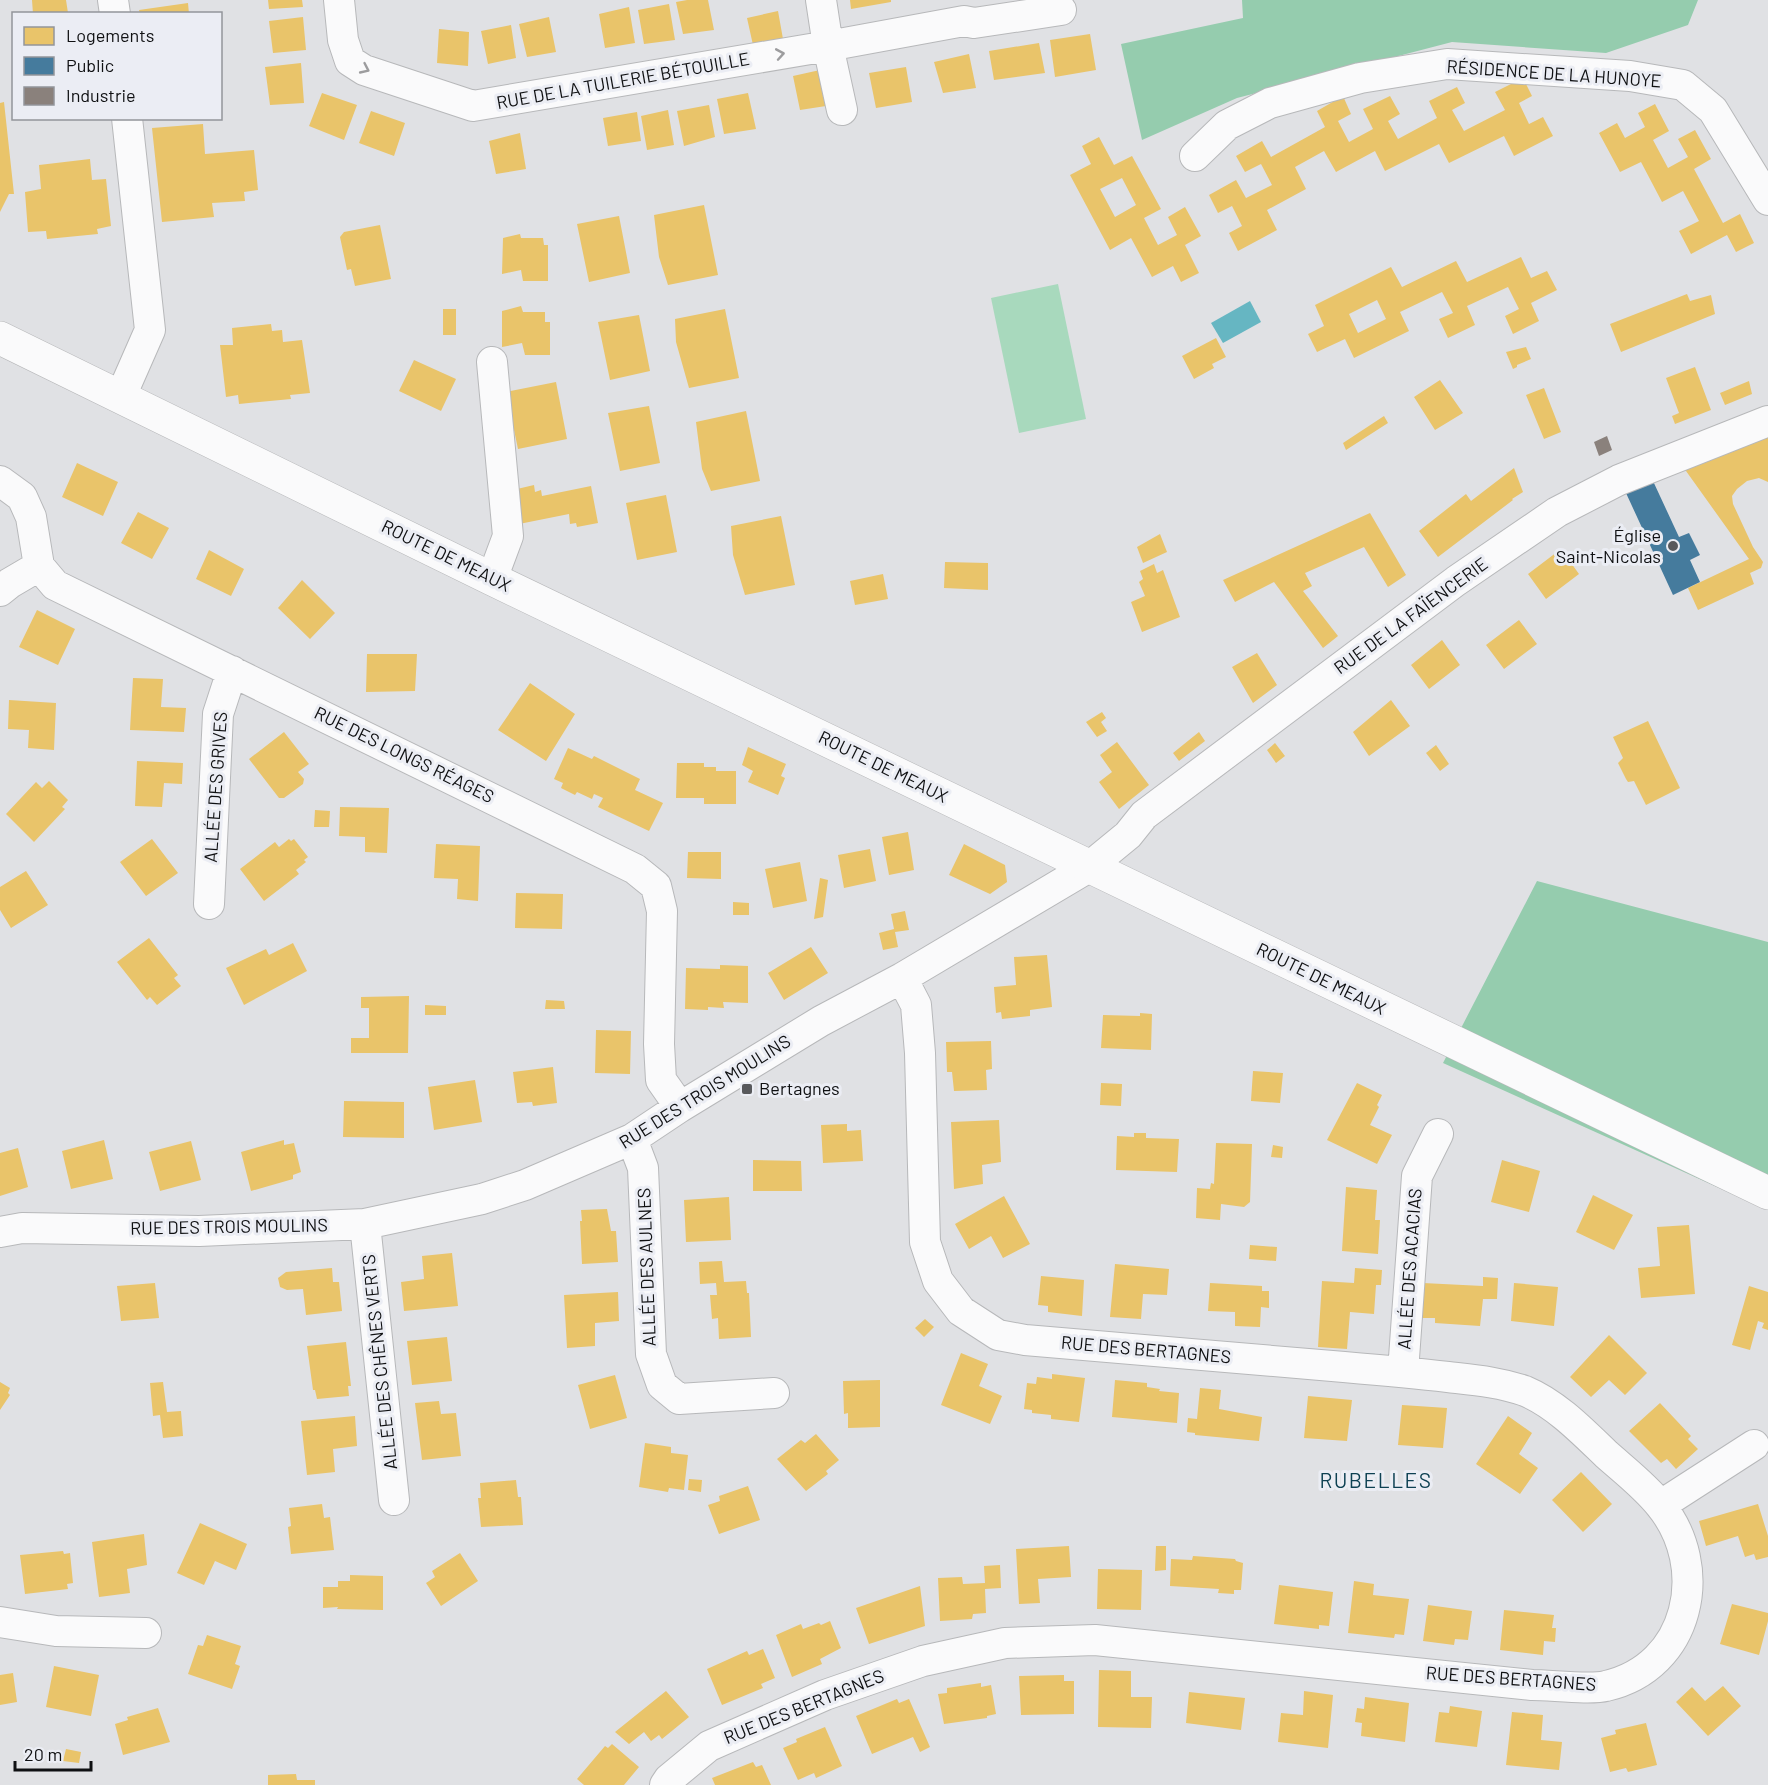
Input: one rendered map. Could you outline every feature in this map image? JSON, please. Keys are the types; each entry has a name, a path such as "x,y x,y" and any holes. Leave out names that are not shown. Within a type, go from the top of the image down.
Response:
{"main road":[{"name":"ROUTE DE MEAUX","path":"0,338 492,579 1768,1193"}],"street":[{"name":"RUE DE LA TUILERIE BÉTOUILLE","path":"339,0 343,40 350,61 364,70 473,106 828,46 962,10 974,23 1060,10"},
{"path":"821,0 842,110"},
{"name":"RÉSIDENCE DE LA HUNOYE","path":"1195,156 1227,125 1270,103 1360,78 1447,64 1630,76 1683,85 1713,110 1768,200"},
{"path":"121,396 150,330 127,120"},
{"path":"492,362 508,536 492,579"},
{"name":"RUE DE LA FAÏENCERIE","path":"1089,867 1128,835 1144,815 1455,581 1557,512 1619,480 1768,421"},
{"path":"0,481 22,497 32,517 39,566 0,591"},
{"name":"RUE DES LONGS RÉAGES","path":"39,566 55,585 636,869 656,886 662,911 659,1044 661,1080 680,1107"},
{"name":"ALLÉE DES GRIVES","path":"209,904 218,714 232,671"},
{"name":"RUE DES TROIS MOULINS","path":"0,1232 22,1228 199,1231 365,1224 482,1199 525,1185 632,1140 680,1107 821,1021 902,978 1089,867"},
{"name":"RUE DES BERTAGNES","path":"665,1785 669,1779 709,1746 825,1695 923,1661 1005,1643 1095,1640 1532,1685 1605,1687 1629,1678 1650,1665 1667,1646 1681,1622 1688,1594 1688,1565 1678,1534 1661,1505 1585,1434 1550,1405 1527,1392 1500,1383 1403,1372 1025,1340 998,1335 961,1311 938,1281 925,1242 920,1053 916,1005 902,978"},
{"name":"ALLÉE DES ACACIAS","path":"1403,1372 1417,1176 1438,1134"},
{"name":"ALLÉE DES AULNES","path":"632,1140 643,1168 651,1354 662,1385 679,1400 774,1393"},
{"name":"ALLÉE DES CHÊNES VERTS","path":"365,1224 394,1500"},
{"path":"1661,1505 1754,1444"},
{"path":"0,1622 56,1631 146,1633"}],"green space":[{"path":"1242,0 1698,0 1688,25 1606,53 1452,42 1237,98 1142,140 1121,44 1243,18"},
{"path":"1058,284 1086,419 1019,433 991,298"},
{"path":"1537,881 1768,942 1768,1210 1443,1063"}],"water":[{"path":"1250,301 1261,322 1223,343 1211,323"}],"building: Logements":[{"path":"32,0 66,0 68,12 33,12"},
{"path":"268,0 302,0 303,7 269,9"},
{"path":"708,0 714,30 683,34 676,2"},
{"path":"850,0 891,0 891,2 851,9"},
{"path":"188,3 189,12 140,12 139,10"},
{"path":"669,4 675,40 644,44 638,10"},
{"path":"629,7 635,43 605,48 599,14"},
{"path":"778,11 783,39 753,45 747,18"},
{"path":"303,17 306,50 273,53 269,21"},
{"path":"549,17 556,52 527,57 519,24"},
{"path":"511,25 516,58 488,64 481,31"},
{"path":"439,29 469,32 468,66 437,63"},
{"path":"1090,34 1096,70 1055,77 1050,40"},
{"path":"1039,43 1045,73 994,80 989,51"},
{"path":"969,54 976,88 943,93 934,62"},
{"path":"301,63 304,103 270,105 265,67"},
{"path":"906,67 912,102 876,108 869,73"},
{"path":"820,70 826,106 800,110 793,76"},
{"path":"1523,78 1532,96 1519,103 1529,124 1543,117 1553,136 1514,156 1504,136 1449,163 1439,144 1385,171 1375,151 1336,172 1324,151 1295,167 1306,189 1267,210 1277,230 1238,251 1229,233 1242,226 1232,206 1218,213 1209,195 1236,180 1246,198 1272,185 1261,164 1245,172 1236,156 1262,141 1271,157 1325,127 1317,111 1343,96 1351,114 1338,121 1349,142 1373,129 1363,109 1390,96 1400,114 1388,121 1398,139 1437,118 1429,101 1457,87 1465,103 1452,110 1464,131 1505,110 1495,92"},
{"path":"322,93 357,105 344,140 309,126"},
{"path":"748,93 756,129 724,134 717,99"},
{"path":"4,102 14,194 9,194 0,212 0,103"},
{"path":"1655,104 1669,131 1653,140 1668,168 1688,157 1678,139 1695,130 1711,159 1694,169 1723,223 1740,214 1754,243 1736,252 1727,235 1691,254 1679,231 1699,221 1683,191 1662,202 1641,162 1620,172 1599,133 1617,123 1625,138 1645,127 1638,113"},
{"path":"709,105 715,137 684,146 677,111"},
{"path":"668,110 674,145 647,150 641,116"},
{"path":"371,111 405,123 394,156 359,143"},
{"path":"637,112 641,141 608,146 603,118"},
{"path":"203,124 205,154 254,150 258,190 244,192 245,201 212,203 214,217 162,222 152,128"},
{"path":"520,133 526,169 496,174 489,141"},
{"path":"1099,137 1114,165 1132,156 1161,209 1144,218 1158,245 1177,235 1168,217 1185,207 1201,236 1185,245 1199,273 1181,282 1173,266 1152,277 1131,238 1110,250 1070,175 1091,164 1082,146","holes":["1122,178 1136,205 1115,217 1100,189"]},
{"path":"90,159 92,180 106,179 111,226 97,229 98,234 47,239 46,231 28,232 25,192 41,189 39,165"},
{"path":"704,205 718,275 668,285 659,257 654,215"},
{"path":"619,216 630,273 589,282 577,224"},
{"path":"380,225 391,279 355,286 351,269 347,270 340,237 344,232"},
{"path":"520,234 521,238 543,238 544,245 548,245 548,281 523,281 521,270 502,274 503,238"},
{"path":"1521,257 1531,278 1547,271 1557,290 1531,303 1539,321 1513,334 1505,316 1519,309 1508,287 1467,306 1475,325 1448,338 1439,319 1453,313 1442,292 1400,312 1409,331 1354,358 1345,339 1317,352 1308,334 1324,326 1315,305 1391,267 1402,287 1456,261 1467,282","holes":["1377,300 1386,319 1358,333 1349,314"]},
{"path":"1687,294 1690,301 1711,295 1715,314 1621,352 1610,324"},
{"path":"521,306 523,312 545,312 545,322 550,322 550,355 525,355 522,343 502,347 502,311"},
{"path":"443,309 456,309 456,335 443,335"},
{"path":"725,309 739,378 689,388 676,342 675,319"},
{"path":"639,315 650,371 610,380 598,322"},
{"path":"271,324 272,331 282,330 283,342 302,340 310,393 290,395 291,399 239,404 238,395 226,397 220,345 233,345 232,328"},
{"path":"1216,338 1226,357 1212,364 1214,368 1194,379 1182,356"},
{"path":"1526,347 1531,359 1513,369 1506,352"},
{"path":"414,360 456,379 441,411 399,391"},
{"path":"1695,367 1711,410 1675,424 1672,416 1679,413 1666,378"},
{"path":"1440,380 1463,413 1435,430 1414,397"},
{"path":"1749,381 1752,394 1725,405 1720,393"},
{"path":"556,382 567,439 518,449 506,392"},
{"path":"1544,388 1561,432 1544,439 1526,395"},
{"path":"649,406 660,463 620,471 608,413"},
{"path":"746,411 760,481 711,491 702,469 696,422"},
{"path":"1384,416 1388,423 1346,450 1343,443"},
{"path":"1768,432 1768,482 1759,478 1747,481 1732,496 1733,504 1753,547 1763,562 1761,568 1750,573 1754,584 1698,610 1688,588 1749,559 1681,464"},
{"path":"77,463 118,482 103,516 62,497"},
{"path":"1514,468 1523,492 1438,557 1419,531 1466,494 1471,501"},
{"path":"534,485 535,492 541,490 542,496 591,486 598,523 577,527 576,523 570,524 569,514 519,524 517,489"},
{"path":"666,495 677,552 637,560 626,503"},
{"path":"138,512 169,528 152,559 121,543"},
{"path":"1370,513 1406,575 1388,587 1364,547 1305,573 1312,586 1303,591 1338,636 1323,648 1274,582 1235,602 1223,580"},
{"path":"781,516 795,585 745,595 733,555 731,526"},
{"path":"1160,534 1167,552 1143,563 1137,547"},
{"path":"1561,549 1579,574 1546,599 1528,574"},
{"path":"209,550 244,569 231,596 196,579"},
{"path":"945,562 988,563 988,590 944,588"},
{"path":"1154,564 1157,573 1163,570 1180,617 1142,632 1131,602 1145,596 1139,582 1143,579 1140,571"},
{"path":"883,574 888,599 855,605 850,581"},
{"path":"302,580 335,613 310,639 278,608"},
{"path":"37,610 75,629 58,665 19,647"},
{"path":"1519,620 1537,644 1504,669 1486,645"},
{"path":"1442,640 1460,665 1429,689 1411,665"},
{"path":"1257,653 1277,685 1253,703 1232,667"},
{"path":"367,654 417,654 415,691 366,692"},
{"path":"133,678 163,679 161,707 186,708 184,732 130,730"},
{"path":"530,683 575,714 546,761 498,730"},
{"path":"9,700 56,703 54,750 28,748 29,730 8,729"},
{"path":"1391,700 1410,726 1369,756 1353,732"},
{"path":"1102,712 1106,718 1101,722 1107,731 1097,737 1086,722"},
{"path":"1648,721 1680,788 1646,805 1634,781 1628,782 1618,763 1623,758 1613,737"},
{"path":"284,732 309,764 298,772 304,779 303,784 284,798 279,798 249,759"},
{"path":"1199,732 1205,741 1179,761 1173,753"},
{"path":"1117,742 1149,785 1119,809 1099,782 1112,772 1100,755"},
{"path":"1275,743 1285,756 1276,763 1267,750"},
{"path":"1436,745 1449,764 1440,771 1426,753"},
{"path":"748,747 786,764 781,776 785,778 778,795 748,782 753,771 742,765"},
{"path":"568,748 592,759 594,756 640,779 635,790 663,803 649,831 598,807 603,798 594,794 592,799 577,792 575,795 561,788 563,783 554,779"},
{"path":"137,761 183,763 182,784 164,783 162,807 135,806"},
{"path":"677,763 704,763 704,767 716,767 716,771 736,771 736,804 704,804 704,798 676,798"},
{"path":"49,781 68,800 62,807 65,809 34,842 6,814 36,782 42,788"},
{"path":"340,807 389,808 387,853 365,852 365,837 339,836"},
{"path":"315,810 330,811 329,827 314,827"},
{"path":"908,832 914,870 889,875 882,837"},
{"path":"152,839 178,873 146,896 120,862"},
{"path":"289,839 291,841 294,839 308,857 304,860 306,862 296,870 299,874 264,901 240,869 275,842 279,847"},
{"path":"436,844 480,846 478,901 457,899 458,879 434,878"},
{"path":"964,844 1005,865 1007,882 990,894 949,875"},
{"path":"870,849 876,881 844,888 838,855"},
{"path":"688,852 721,852 721,879 687,878"},
{"path":"800,862 807,901 773,908 765,869"},
{"path":"26,871 48,905 11,928 0,910 0,887"},
{"path":"820,878 828,880 823,917 814,919"},
{"path":"516,893 563,894 562,929 515,928"},
{"path":"733,902 749,903 749,915 733,915"},
{"path":"905,911 909,930 895,932 898,947 883,950 879,933 894,929 891,914"},
{"path":"149,938 178,975 174,978 181,986 157,1005 150,997 147,1000 117,962"},
{"path":"293,943 307,971 244,1005 226,968 266,949 269,955"},
{"path":"811,947 828,973 784,1000 768,973"},
{"path":"1047,955 1052,1007 1030,1010 1030,1016 1002,1019 1001,1012 996,1013 994,987 1016,985 1014,957"},
{"path":"720,965 748,966 748,1003 723,1002 724,1008 685,1009 686,968 720,969"},
{"path":"409,996 408,1053 351,1053 351,1038 369,1038 369,1008 361,1008 361,997"},
{"path":"546,1000 564,1001 565,1009 545,1009"},
{"path":"425,1005 446,1006 446,1015 425,1015"},
{"path":"1140,1013 1152,1014 1151,1050 1101,1048 1103,1015 1140,1016"},
{"path":"596,1030 631,1031 630,1074 595,1073"},
{"path":"991,1041 992,1069 986,1070 987,1090 954,1091 952,1072 947,1072 946,1042"},
{"path":"553,1067 557,1103 533,1106 532,1102 517,1103 513,1072"},
{"path":"1253,1071 1283,1073 1280,1103 1251,1101"},
{"path":"475,1080 482,1122 434,1130 428,1087"},
{"path":"1101,1083 1122,1084 1121,1106 1100,1105"},
{"path":"1357,1083 1382,1095 1370,1125 1392,1135 1377,1164 1327,1140"},
{"path":"344,1101 404,1102 404,1138 343,1137"},
{"path":"999,1120 1001,1162 982,1165 983,1184 954,1189 951,1122"},
{"path":"847,1124 847,1131 861,1130 863,1161 823,1163 821,1125"},
{"path":"1134,1133 1146,1133 1146,1138 1179,1139 1177,1172 1116,1170 1117,1136 1134,1137"},
{"path":"104,1140 113,1179 71,1189 62,1151"},
{"path":"284,1140 284,1145 294,1143 301,1172 293,1175 293,1179 251,1191 241,1152"},
{"path":"191,1141 201,1180 160,1191 149,1152"},
{"path":"1216,1143 1252,1144 1250,1202 1244,1207 1221,1204 1220,1220 1196,1218 1197,1188 1210,1189 1211,1183 1214,1184"},
{"path":"1273,1145 1283,1147 1282,1158 1271,1157"},
{"path":"18,1148 28,1187 0,1196 0,1153"},
{"path":"753,1160 801,1161 802,1191 753,1191"},
{"path":"1502,1160 1540,1171 1529,1212 1491,1202"},
{"path":"1346,1187 1377,1190 1375,1220 1380,1220 1378,1254 1342,1251"},
{"path":"1593,1195 1633,1215 1614,1250 1576,1232"},
{"path":"1004,1196 1030,1244 1003,1258 991,1236 969,1249 955,1224"},
{"path":"729,1197 731,1240 686,1242 684,1200"},
{"path":"607,1209 611,1231 616,1231 618,1262 582,1264 581,1210"},
{"path":"1689,1225 1695,1294 1641,1298 1638,1268 1660,1266 1657,1227"},
{"path":"1250,1245 1277,1247 1276,1261 1249,1259"},
{"path":"452,1253 458,1306 404,1311 401,1282 424,1279 422,1256"},
{"path":"722,1261 724,1282 746,1281 747,1293 749,1293 751,1337 719,1339 718,1318 712,1319 710,1295 717,1295 716,1283 700,1284 699,1262"},
{"path":"1115,1264 1169,1269 1167,1295 1143,1294 1141,1319 1110,1317"},
{"path":"332,1268 333,1282 339,1282 342,1311 306,1315 303,1289 287,1290 280,1287 278,1278 286,1272"},
{"path":"1355,1268 1382,1270 1381,1285 1376,1285 1374,1314 1350,1312 1347,1349 1318,1347 1322,1281 1354,1283"},
{"path":"1041,1276 1084,1280 1082,1316 1048,1312 1048,1306 1038,1305"},
{"path":"1483,1277 1498,1278 1497,1299 1483,1299 1480,1326 1435,1323 1435,1318 1421,1318 1423,1283 1483,1286"},
{"path":"155,1283 159,1318 121,1321 117,1286"},
{"path":"1210,1283 1262,1286 1262,1291 1269,1291 1269,1308 1261,1307 1260,1327 1235,1326 1235,1312 1208,1311"},
{"path":"1514,1283 1558,1287 1554,1326 1511,1321"},
{"path":"1749,1286 1768,1292 1768,1330 1762,1328 1764,1323 1758,1321 1750,1350 1732,1345"},
{"path":"618,1292 619,1321 595,1323 595,1346 567,1348 564,1295"},
{"path":"925,1319 934,1327 924,1337 915,1328"},
{"path":"1609,1335 1647,1373 1625,1395 1609,1380 1591,1397 1570,1377"},
{"path":"447,1337 452,1381 412,1385 407,1341"},
{"path":"346,1342 351,1386 348,1386 349,1396 317,1399 315,1390 313,1390 307,1346"},
{"path":"961,1353 988,1364 979,1386 1002,1396 990,1424 941,1405"},
{"path":"1052,1374 1085,1378 1079,1422 1051,1419 1051,1415 1032,1413 1032,1410 1024,1409 1027,1383 1036,1384 1037,1377 1052,1379"},
{"path":"615,1375 627,1418 590,1429 578,1385"},
{"path":"880,1380 880,1427 848,1428 848,1413 844,1414 843,1381"},
{"path":"1115,1380 1147,1383 1147,1387 1160,1389 1159,1391 1179,1393 1177,1423 1112,1417"},
{"path":"0,1382 10,1388 8,1393 10,1395 0,1410"},
{"path":"163,1382 167,1412 181,1411 183,1436 163,1438 160,1415 153,1416 150,1383"},
{"path":"1200,1388 1221,1390 1219,1409 1262,1417 1259,1441 1195,1435 1195,1433 1187,1432 1188,1418 1197,1419"},
{"path":"1308,1396 1352,1400 1347,1441 1304,1438"},
{"path":"439,1401 441,1414 456,1413 461,1456 422,1460 415,1403"},
{"path":"1660,1403 1691,1436 1688,1439 1698,1449 1676,1469 1667,1459 1661,1463 1629,1431"},
{"path":"1402,1405 1447,1408 1443,1448 1398,1445"},
{"path":"355,1416 357,1446 333,1449 335,1472 307,1475 301,1421"},
{"path":"1508,1416 1532,1433 1519,1454 1538,1468 1520,1494 1476,1464"},
{"path":"816,1434 839,1460 826,1471 828,1474 806,1491 777,1459 801,1440 805,1443"},
{"path":"645,1443 671,1447 671,1453 688,1455 684,1490 669,1488 668,1492 639,1487"},
{"path":"1581,1472 1612,1504 1583,1532 1552,1500"},
{"path":"689,1479 702,1480 701,1492 688,1490"},
{"path":"516,1480 518,1497 521,1497 523,1525 481,1527 478,1498 481,1498 480,1483"},
{"path":"748,1486 760,1520 719,1534 708,1505 720,1501 719,1496"},
{"path":"322,1504 324,1518 330,1517 334,1550 291,1554 288,1527 291,1526 289,1508"},
{"path":"1758,1504 1768,1536 1768,1557 1756,1560 1754,1554 1745,1557 1738,1536 1706,1546 1699,1521"},
{"path":"200,1523 247,1544 236,1570 215,1561 204,1585 177,1573"},
{"path":"144,1534 147,1565 127,1569 130,1593 99,1597 92,1542"},
{"path":"1069,1546 1071,1577 1038,1579 1040,1603 1019,1604 1016,1549"},
{"path":"1156,1546 1166,1546 1166,1570 1155,1571"},
{"path":"63,1551 64,1554 70,1553 73,1583 67,1584 68,1589 25,1594 20,1555"},
{"path":"460,1553 478,1581 441,1606 426,1583 435,1577 432,1571"},
{"path":"1193,1556 1235,1559 1243,1563 1241,1590 1234,1590 1234,1594 1218,1593 1219,1589 1170,1586 1171,1559 1192,1560"},
{"path":"1000,1565 1001,1588 985,1589 986,1613 973,1614 972,1619 940,1621 938,1578 962,1577 963,1584 985,1583 984,1566"},
{"path":"1098,1569 1142,1570 1141,1610 1097,1609"},
{"path":"350,1575 383,1576 383,1610 323,1608 323,1587 338,1587 338,1581 350,1581"},
{"path":"1354,1581 1374,1584 1373,1595 1409,1599 1404,1635 1395,1634 1394,1638 1348,1633"},
{"path":"1279,1585 1333,1592 1329,1626 1319,1625 1319,1629 1274,1624"},
{"path":"920,1586 925,1626 869,1644 856,1608"},
{"path":"1732,1604 1768,1613 1759,1655 1720,1644"},
{"path":"1428,1605 1472,1611 1468,1640 1455,1639 1454,1645 1423,1641"},
{"path":"1504,1610 1554,1615 1552,1628 1556,1628 1555,1642 1544,1641 1543,1655 1500,1650"},
{"path":"830,1621 841,1648 820,1659 822,1664 792,1677 776,1635 801,1624 803,1629"},
{"path":"207,1635 241,1646 235,1664 240,1666 232,1689 188,1674 198,1645 203,1646"},
{"path":"763,1649 775,1678 761,1684 763,1688 722,1705 707,1669 747,1651 749,1655"},
{"path":"54,1666 99,1675 91,1716 46,1707"},
{"path":"1099,1670 1131,1671 1131,1697 1152,1697 1151,1728 1098,1727"},
{"path":"13,1673 17,1702 0,1705 0,1675"},
{"path":"1064,1675 1064,1681 1074,1681 1074,1714 1021,1715 1019,1676"},
{"path":"981,1683 981,1687 991,1685 996,1714 987,1716 987,1718 944,1724 938,1694 947,1693 947,1688"},
{"path":"1723,1686 1741,1706 1708,1736 1676,1702 1692,1687 1705,1701"},
{"path":"666,1691 689,1717 662,1739 659,1735 651,1741 644,1732 629,1744 615,1732"},
{"path":"1304,1691 1333,1695 1328,1748 1278,1742 1281,1713 1303,1715"},
{"path":"1189,1692 1245,1698 1241,1730 1186,1723"},
{"path":"1365,1697 1409,1703 1405,1742 1361,1736 1362,1723 1355,1722 1357,1708 1364,1709"},
{"path":"897,1699 899,1703 909,1699 930,1747 920,1752 913,1737 872,1754 856,1716"},
{"path":"1450,1706 1482,1711 1477,1747 1435,1742 1439,1712 1449,1713"},
{"path":"158,1708 170,1742 123,1755 115,1724 128,1720 127,1717"},
{"path":"1512,1712 1543,1715 1541,1740 1562,1742 1559,1770 1506,1765"},
{"path":"1646,1723 1657,1765 1628,1772 1626,1768 1610,1772 1601,1738 1616,1734 1615,1730"},
{"path":"825,1727 842,1766 816,1778 814,1773 798,1780 783,1748 797,1742 796,1739"},
{"path":"612,1744 639,1767 624,1785 584,1785 577,1779 605,1746 608,1748"},
{"path":"66,1749 81,1752 79,1763 63,1761"},
{"path":"753,1762 756,1767 762,1765 771,1785 715,1785 712,1778"},
{"path":"296,1774 297,1780 315,1780 315,1785 268,1785 268,1775"}],"building: Public":[{"name":"Église Saint-Nicolas","path":"1653,481 1679,537 1689,533 1700,555 1690,560 1700,582 1673,595 1626,493"}],"building: Industrie":[{"path":"1607,436 1612,450 1599,456 1594,442"}],"place":[{"name":"Église Saint-Nicolas","path":"1673,546"},
{"name":"Bertagnes","path":"747,1089"}],"district":[{"name":"RUBELLES","path":"1376,1481"}]}
